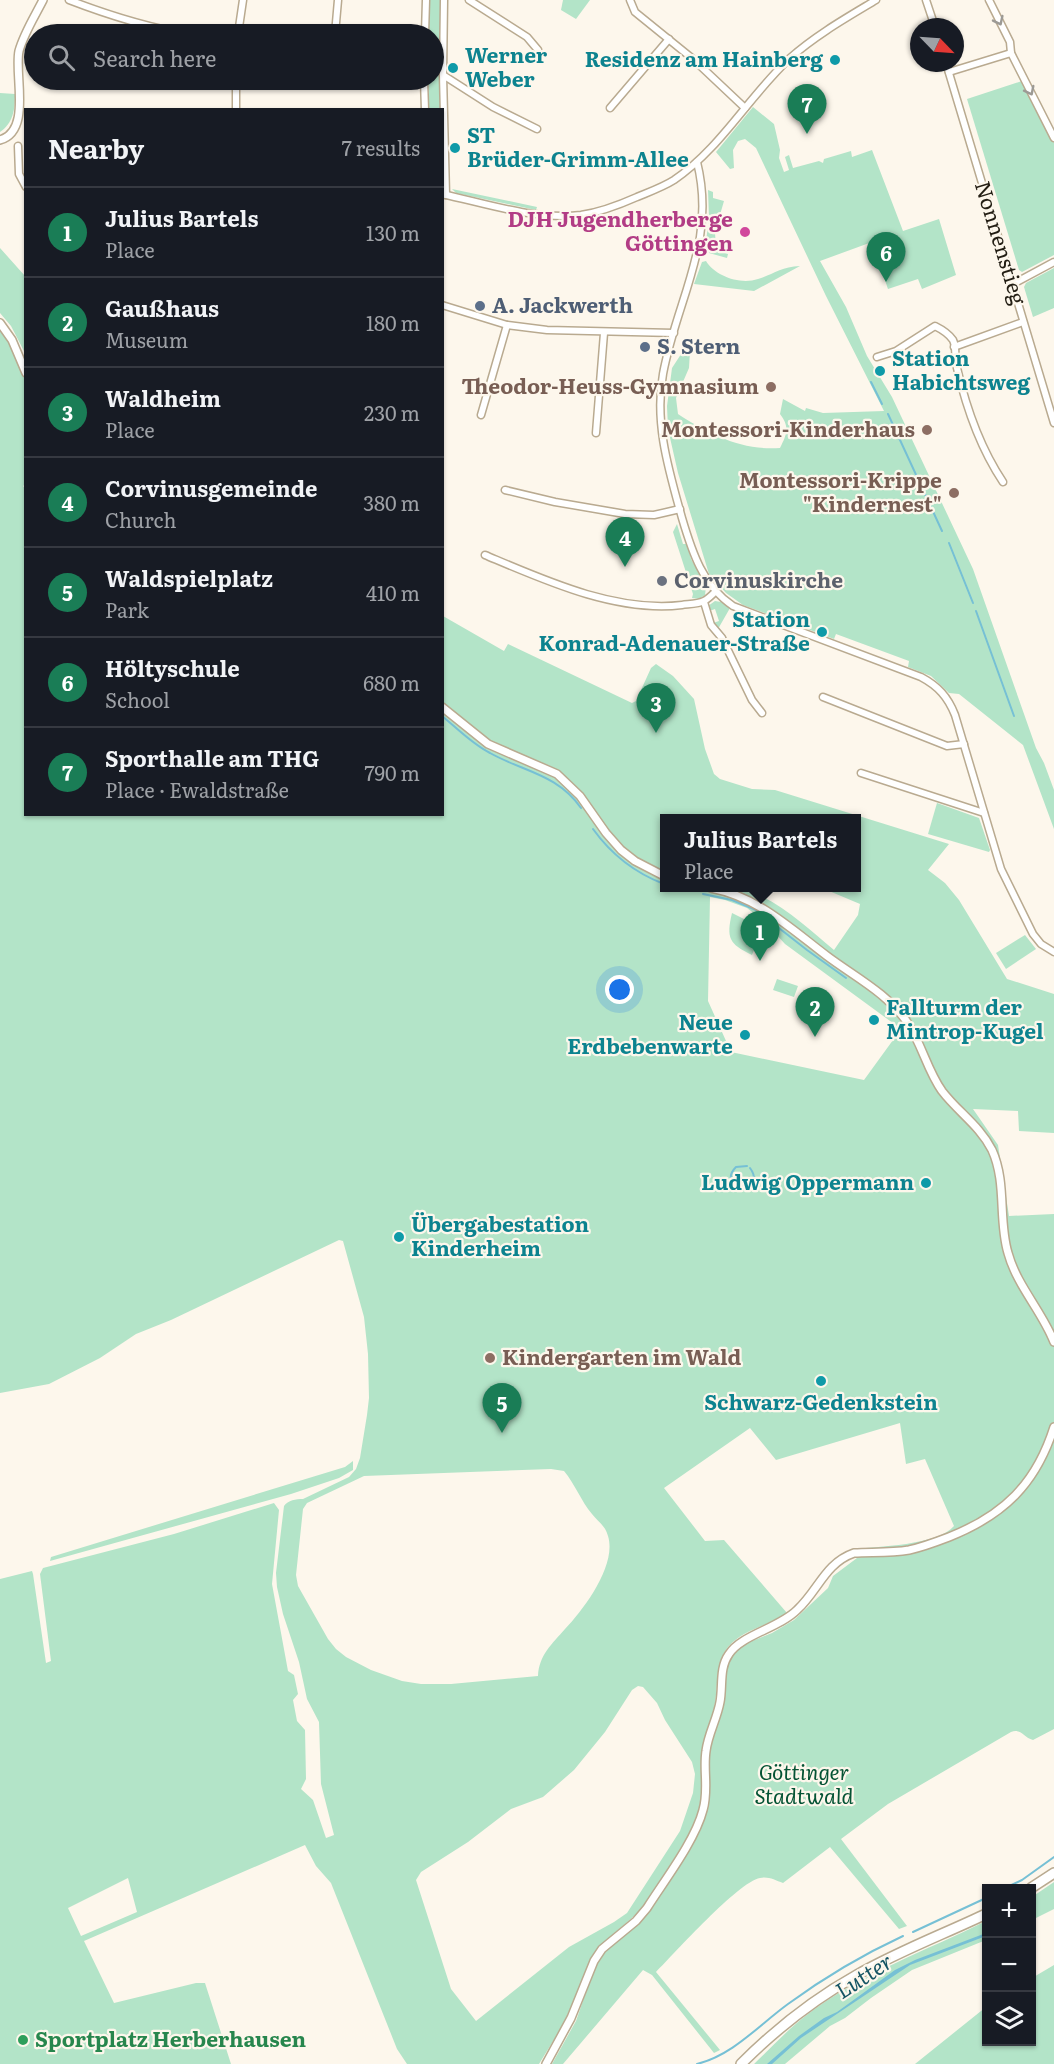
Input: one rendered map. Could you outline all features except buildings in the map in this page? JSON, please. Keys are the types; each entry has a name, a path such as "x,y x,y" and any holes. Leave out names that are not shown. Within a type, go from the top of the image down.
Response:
{"main road":[{"path":"1036,1885 1054,1873"},
{"path":"740,2064 787,2021 838,1986 893,1956 982,1916"}],"street":[{"path":"32,24 43,0"},
{"path":"69,0 138,24"},
{"path":"239,24 243,0"},
{"path":"336,24 338,0"},
{"path":"425,24 426,0"},
{"path":"444,0 444,24"},
{"path":"469,0 527,37 538,50"},
{"path":"630,0 635,12 707,71 745,108"},
{"path":"444,195 530,213 581,215 610,209 653,190 674,180 697,162 724,134 778,69 804,46 876,0"},
{"path":"926,0 932,18"},
{"path":"989,0 1010,42 1011,53 1054,138"},
{"path":"610,108 669,39"},
{"path":"0,140 9,136 18,119 20,97 17,64 24,40"},
{"path":"964,67 1011,53"},
{"name":"Nonnenstieg","path":"949,72 1054,423"},
{"path":"444,76 493,107 537,129"},
{"path":"236,90 236,108"},
{"path":"424,90 425,108"},
{"path":"443,90 443,108"},
{"path":"9,136 18,146 24,148"},
{"path":"18,146 19,174 24,183"},
{"path":"697,162 704,211 701,236 663,374 660,403 665,455 680,509 705,579 715,592 733,606 928,681 945,695 951,705 964,744 1001,869 1027,924 1041,944 1054,952"},
{"path":"1013,284 1054,262"},
{"path":"444,306 507,325 547,330 674,333"},
{"path":"0,322 24,368"},
{"path":"954,347 1023,322"},
{"path":"481,415 507,325"},
{"path":"877,357 896,351 935,326 943,330 953,340 956,367 967,404 992,466 1003,482"},
{"path":"596,433 604,333"},
{"path":"505,490 555,502 625,514 654,515 680,509"},
{"path":"485,555 548,581 645,606 672,606 704,602 715,592"},
{"path":"704,602 711,626 722,638 752,700 762,713"},
{"path":"823,697 947,746 964,744"},
{"path":"444,709 488,744 557,774 580,796 621,850 635,861 660,874"},
{"path":"861,773 984,813"},
{"path":"728,892 737,894 777,916 829,958 888,1000 908,1023 937,1083 986,1140 993,1153 1000,1181 1004,1238 1009,1256 1020,1281 1054,1342"},
{"path":"546,2064 571,2018 594,1961 602,1949 636,1922 701,1818 706,1798 706,1750 720,1704 722,1671 728,1654 742,1641 774,1627 793,1614 808,1599 831,1566 846,1556 854,1553 912,1549 964,1531 994,1515 1008,1503 1034,1472 1054,1427"}],"green space":[{"path":"429,0 441,0 441,24 428,24"},
{"path":"563,0 590,0 576,19 561,10"},
{"path":"1022,81 1054,143 1054,255 1022,272 1019,270 967,99"},
{"path":"428,90 440,90 440,108 429,108"},
{"path":"0,93 15,94 12,116 8,125 0,132"},
{"path":"753,107 774,124 780,150 779,158 784,172 789,170 785,157 789,155 793,168 819,161 823,163 824,159 851,151 852,157 872,150 903,231 939,219 956,275 922,289 918,279 888,289 872,242 820,261 846,307 867,356 892,397 973,569 1036,748 1054,790 1054,829 1023,745 959,694 949,693 931,676 908,667 909,661 836,634 834,639 743,605 726,593 709,574 678,473 668,429 667,406 672,368 685,348 690,351 689,368 676,398 678,414 726,440 753,447 780,448 786,431 780,414 783,399 805,411 806,408 823,413 884,411 826,296 756,148 745,139 738,141 733,150 734,168 730,169 716,152"},
{"path":"452,189 537,207 536,210 456,193"},
{"path":"708,190 713,192 713,198 724,201 715,232 716,250 728,254 727,258 709,253 705,249 709,218"},
{"path":"0,248 24,275 24,351 11,326 0,313"},
{"path":"706,261 722,275 744,281 751,281 783,269 800,266 754,291 694,284 702,262"},
{"path":"1054,268 1054,308 1033,317 1024,287 1026,283"},
{"name":"Göttinger Stadtwald","path":"0,328 13,349 24,378 24,816 444,816 444,617 504,651 508,644 632,703 636,701 651,668 656,664 673,676 694,699 705,749 714,774 720,779 752,789 775,790 852,814 660,814 660,892 750,892 774,903 834,950 858,915 860,904 832,892 861,892 861,817 949,844 928,870 945,883 959,900 1007,979 1054,994 1054,1133 1019,1131 1018,1111 973,1109 998,1145 1009,1216 1054,1214 1054,1729 1033,1740 1020,1732 1011,1732 888,1804 841,1839 907,1926 899,1929 830,1847 783,1883 769,1878 760,1878 750,1882 722,1904 656,1972 720,2050 714,2053 652,1975 643,1970 563,2064 552,2064 576,2021 595,1966 609,1947 641,1921 651,1909 704,1818 709,1795 710,1749 723,1705 726,1667 729,1660 742,1645 772,1633 794,1620 828,1588 833,1576 857,1558 852,1549 921,1541 946,1532 954,1526 925,1459 906,1464 900,1423 776,1460 750,1428 664,1488 705,1541 724,1540 787,1613 741,1636 728,1647 724,1654 719,1668 714,1708 703,1751 702,1796 692,1828 644,1906 593,1955 563,2025 539,2064 407,2064 397,2049 331,1883 316,1866 305,1845 84,1941 114,2003 196,1983 205,1983 231,2064 0,2064 0,1579 32,1571 46,1663 51,1661 40,1574 43,1568 174,1534 274,1503 279,1510 272,1584 288,1671 294,1675 298,1694 293,1700 297,1721 305,1730 306,1779 301,1789 313,1800 326,1838 334,1835 321,1784 319,1722 307,1699 299,1662 283,1614 276,1573 284,1506 290,1501 303,1499 349,1477 356,1469 360,1458 369,1398 368,1354 364,1317 343,1241 339,1240 171,1320 136,1334 100,1358 49,1384 0,1393","holes":["710,897 747,908 764,921 785,944 901,1029 864,1080 731,1052 708,1001","551,1469 564,1471 588,1509 605,1529 610,1548 608,1560 597,1586 581,1610 547,1650 538,1676 451,1684 421,1684 402,1681 371,1670 346,1657 328,1639 298,1586 296,1575 303,1509 307,1503 364,1476","638,1686 643,1687 657,1703 692,1762 695,1774 693,1793 680,1831 627,1913 569,1947 476,2021 451,1989 416,1880 421,1872 468,1842 511,1809 543,1797 574,1770 605,1732 632,1690","128,1878 137,1912 81,1936 68,1908"]},
{"path":"677,524 683,544 687,544 691,559 706,587 705,595 699,599 692,598 693,594 673,532"},
{"path":"715,601 730,608 718,629 713,623 719,621 715,609 709,611 708,606"},
{"path":"937,803 979,818 989,852 928,834"},
{"path":"732,913 750,922 760,935 752,955 738,947 731,939 729,929"},
{"path":"1025,935 1036,949 1006,969 996,953"},
{"path":"777,979 798,986 794,997 773,990"},
{"path":"353,1461 353,1470 339,1478 291,1494 50,1561 51,1557 345,1467"},
{"path":"1054,1882 1054,1909 1036,1918 1036,1894"},
{"path":"982,1923 982,1942 912,1970 845,2018 830,2026 785,2064 754,2064 808,2014 850,1986"},
{"path":"1054,1965 1054,2064 915,2064 982,2010 982,2046 1036,2046 1036,1976"}],"water":[{"path":"982,1935 982,1938 910,1965 801,2038 772,2064 767,2064 824,2018 837,2012 895,1970"}],"waterway":[{"path":"871,382 882,404"},
{"path":"888,414 942,531"},
{"path":"949,543 973,603"},
{"path":"976,611 1014,716"},
{"path":"444,718 483,749 551,781 572,797 581,808"},
{"path":"593,829 624,862 660,882"},
{"path":"703,894 732,900 756,910 846,978"},
{"path":"747,1166 736,1167 732,1172 731,1180 736,1187 747,1188 752,1184 754,1177 750,1168"},
{"path":"1014,1884 1054,1857"},
{"path":"913,1932 982,1900"},
{"name":"Lutter","path":"697,2064 734,2047 788,2004 830,1976 903,1936"}],"place":[{"name":"Residenz am Hainberg","path":"835,60"},
{"name":"Werner Weber","path":"453,68"},
{"name":"Sporthalle am THG","path":"807,134"},
{"name":"ST Brüder-Grimm-Allee","path":"455,148"},
{"name":"DJH Jugendherberge Göttingen","path":"745,232"},
{"name":"Höltyschule","path":"886,282"},
{"name":"A. Jackwerth","path":"480,306"},
{"name":"S. Stern","path":"645,347"},
{"name":"Station Habichtsweg","path":"880,371"},
{"name":"Theodor-Heuss-Gymnasium","path":"771,387"},
{"name":"Montessori-Kinderhaus","path":"927,430"},
{"name":"Montessori-Krippe \"Kindernest\"","path":"954,493"},
{"name":"Corvinusgemeinde","path":"625,567"},
{"name":"Corvinuskirche","path":"662,581"},
{"name":"Station Konrad-Adenauer-Straße","path":"822,632"},
{"name":"Waldheim","path":"656,733"},
{"name":"Julius Bartels","path":"760,961"},
{"name":"Fallturm der Mintrop-Kugel","path":"874,1020"},
{"name":"Neue Erdbebenwarte","path":"745,1035"},
{"name":"Gaußhaus","path":"815,1037"},
{"name":"Ludwig Oppermann","path":"926,1183"},
{"name":"Übergabestation Kinderheim","path":"399,1237"},
{"name":"Kindergarten im Wald","path":"490,1358"},
{"name":"Schwarz-Gedenkstein","path":"821,1381"},
{"name":"Waldspielplatz","path":"502,1433"},
{"name":"Sportplatz Herberhausen","path":"23,2040"}]}
